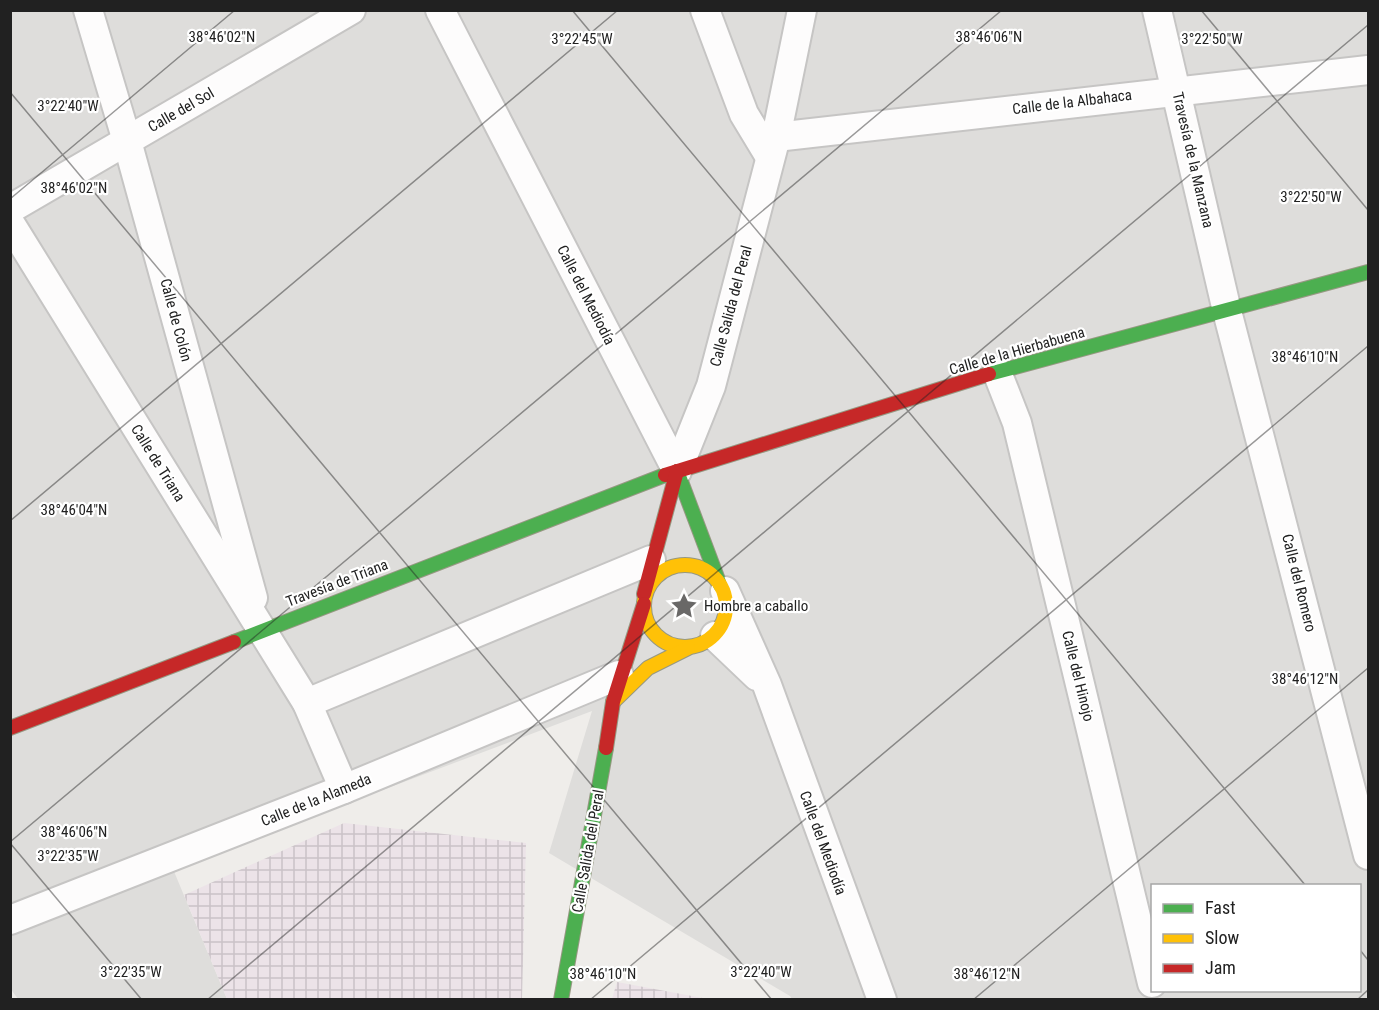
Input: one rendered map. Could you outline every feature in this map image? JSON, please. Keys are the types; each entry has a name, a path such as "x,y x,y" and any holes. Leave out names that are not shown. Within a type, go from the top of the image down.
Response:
{"street":[{"name":"Calle de Colón","path":"88,10 127,141 261,630"},
{"name":"Calle del Sol","path":"10,209 351,10"},
{"name":"Calle del Mediodía","path":"440,10 677,471 722,588 767,685 882,999"},
{"path":"705,10 744,114 773,147"},
{"name":"Calle Salida del Peral","path":"561,999 616,689 644,601 651,560 677,471 711,386 773,147 802,10"},
{"name":"Travesía de la Manzana","path":"1157,10 1227,311"},
{"name":"Calle de la Albahaca","path":"773,147 1177,90 1368,70"},
{"name":"Calle de Triana","path":"10,223 306,703 344,789"},
{"name":"Calle de la Hierbabuena","path":"677,471 997,372 1368,272"},
{"name":"Calle del Romero","path":"1227,311 1368,855"},
{"name":"Calle del Hinojo","path":"997,372 1017,423 1151,979"},
{"name":"Travesía de Triana","path":"10,728 677,471"},
{"path":"306,703 651,560"},
{"path":"616,689 648,668 715,636 726,615 722,588 708,570 682,564 657,574 644,601 646,623 663,642 688,648"},
{"name":"Calle del Mediodía","path":"715,636 767,685"},
{"name":"Calle de la Alameda","path":"10,920 344,789 616,689"}],"shaded area":[{"path":"10,11 1368,11 1368,999 792,999 549,853 592,711 173,869 227,999 18,999 10,988"},
{"path":"344,823 526,843 522,999 227,999 184,895"},
{"path":"617,982 708,999 612,999"}],"traffic: fast":[{"path":"989,374 1368,272"},
{"path":"677,471 720,585"},
{"path":"234,642 665,475"},
{"path":"561,1000 606,748"}],"traffic: slow":[{"path":"685,565 701,568 714,577 723,590 726,606 723,622 714,635 701,644 685,647 669,644 656,635 647,622 644,606 647,590 656,577 669,568 685,565"},
{"path":"613,702 648,668 688,648"}],"traffic: jam":[{"path":"665,475 989,374"},
{"path":"644,594 677,471"},
{"path":"606,748 613,702 644,604"},
{"path":"10,728 234,642"}],"place":[{"name":"Hombre a caballo","path":"684,606"}]}
